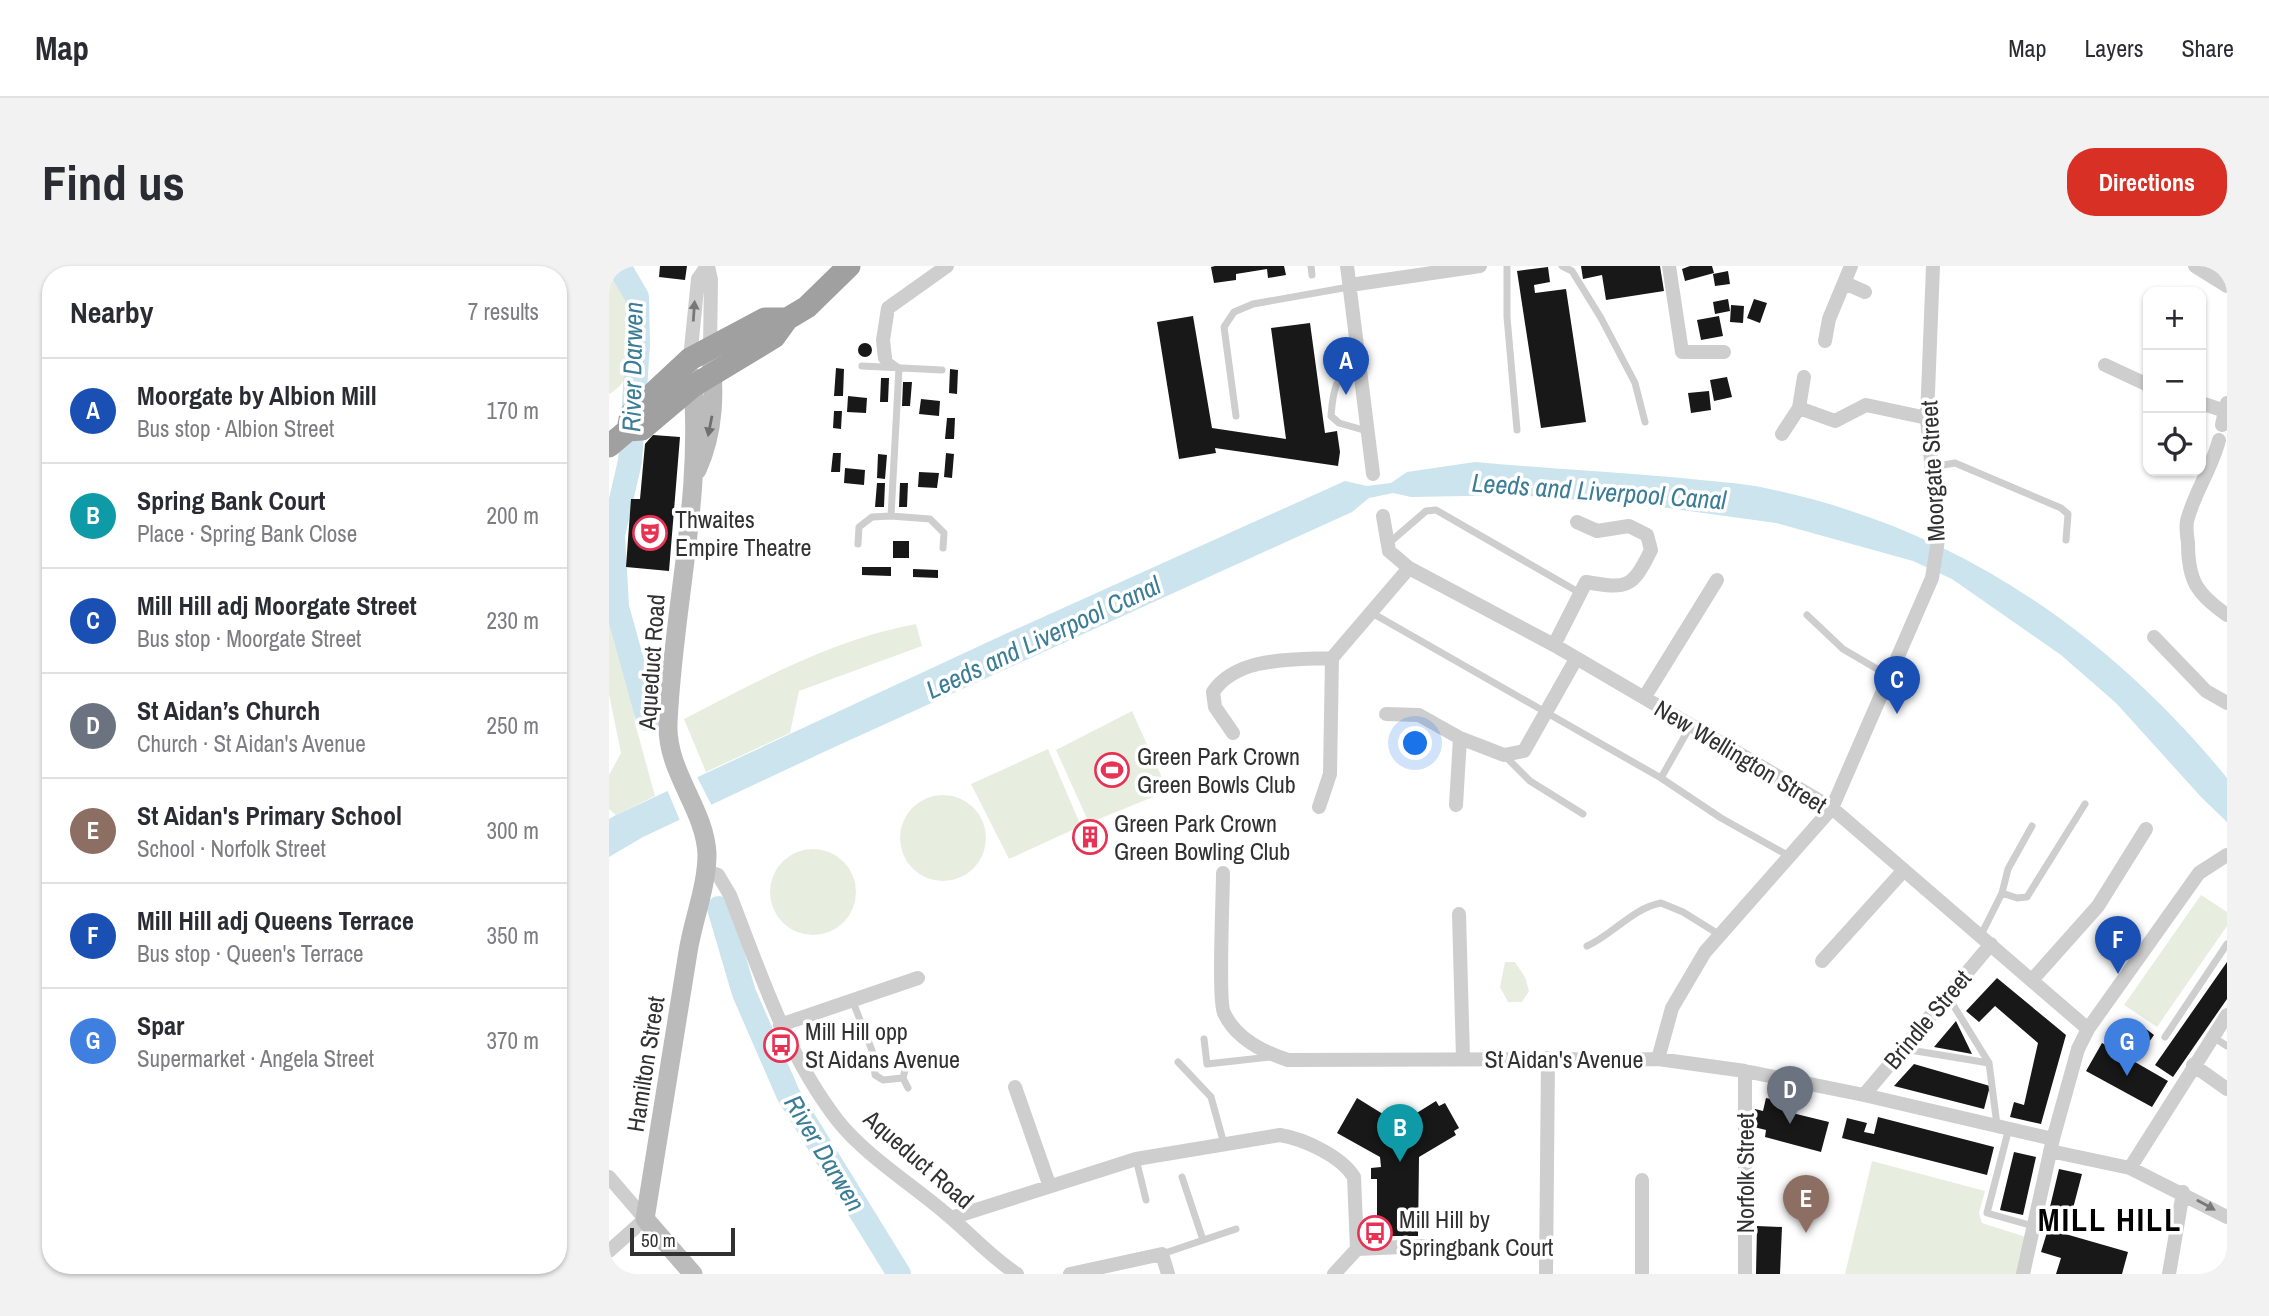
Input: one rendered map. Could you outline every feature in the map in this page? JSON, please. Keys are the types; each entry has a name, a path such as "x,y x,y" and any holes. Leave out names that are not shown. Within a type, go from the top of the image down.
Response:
{"highway":[{"path":"617,437 642,429 703,381 774,338 787,319 807,307 849,266"},
{"path":"617,437 631,414 700,353 765,319 787,319"}],"main road":[{"name":"Aqueduct Road","path":"700,353 703,381 695,474 671,667 668,728 671,755 703,835 706,871"},
{"name":"Hamilton Street","path":"645,1219 688,948 706,871"},
{"path":"645,1219 692,1274"}],"street":[{"path":"700,353 711,289 707,266"},
{"path":"700,353 698,279 707,266"},
{"path":"885,358 888,308 947,266"},
{"path":"1347,266 1373,474"},
{"path":"1350,286 1440,269 1481,266"},
{"path":"1669,266 1682,352 1724,352"},
{"path":"1825,341 1829,319 1851,266"},
{"name":"Moorgate Street","path":"1658,1059 1672,1008 1705,951 1832,808 1932,578 1938,540 1927,418 1933,266"},
{"path":"2196,266 2227,286"},
{"path":"1845,283 1865,292"},
{"path":"2105,365 2143,383"},
{"path":"1782,434 1799,408 1804,377"},
{"path":"1799,408 1835,421 1866,405 1927,418"},
{"path":"2206,407 2223,420 2214,461 2187,522 2187,556 2192,581 2208,601 2227,615"},
{"path":"1383,516 1388,544"},
{"path":"1554,645 1586,582 1618,587 1638,576 1651,550 1647,535 1629,526 1597,531 1577,522"},
{"name":"New Wellington Street","path":"1388,544 1389,551 1409,568 1554,645 1832,808 2088,1030"},
{"path":"1319,807 1330,774 1332,659 1409,568"},
{"path":"1644,698 1717,580"},
{"path":"2154,637 2206,691 2227,703"},
{"path":"1233,733 1215,707 1213,692 1222,679 1271,662 1332,659"},
{"path":"1386,714 1419,715 1460,738 1504,755 1524,751 1576,659"},
{"path":"1456,805 1460,738"},
{"path":"2032,980 2098,906 2146,829"},
{"path":"2023,1274 2051,1145 2078,1049 2088,1030 2199,873 2221,858 2227,872"},
{"path":"1822,961 1904,870"},
{"name":"Aqueduct Road","path":"706,871 718,875 730,895 780,1024 813,1083 839,1122 951,1218 994,1268 1017,1274"},
{"name":"St Aidan's Avenue","path":"1223,873 1223,1012 1246,1040 1288,1060 1658,1059 1745,1072 1864,1095 2003,1127 2051,1145 2130,1168 2183,1192 2227,1217"},
{"path":"1459,914 1463,1058"},
{"name":"Brindle Street","path":"1864,1095 1947,995 1986,939"},
{"path":"780,1024 918,978"},
{"path":"2130,1168 2227,1014"},
{"path":"1546,1274 1548,1058"},
{"path":"2193,1065 2227,1089"},
{"name":"Norfolk Street","path":"1745,1072 1745,1274"},
{"path":"1015,1087 1049,1184"},
{"path":"951,1218 1049,1184 1136,1159 1287,1136 1348,1168 1355,1177 1357,1249 1334,1274"},
{"path":"609,1177 645,1219 609,1251"},
{"path":"1642,1181 1642,1274"},
{"path":"2169,1274 2183,1192"},
{"path":"1357,1249 1424,1246"},
{"path":"1070,1274 1162,1254 1168,1274"}],"lane":[{"path":"1311,266 1312,275"},
{"path":"1507,266 1507,317 1517,430"},
{"path":"1562,266 1572,271 1601,318 1635,383 1645,422"},
{"path":"1236,416 1224,327 1234,312 1253,304 1350,286"},
{"path":"885,358 899,368"},
{"path":"862,366 942,370"},
{"path":"1359,366 1345,370 1339,377 1331,416 1339,423 1368,432"},
{"path":"891,516 899,368"},
{"path":"1931,467 1955,463 2061,508 2068,514 2066,540"},
{"path":"1388,544 1426,511 1436,510 1580,594"},
{"path":"858,544 859,527 872,517 891,516 930,519 944,533 943,548"},
{"path":"1372,613 1661,778 1721,818 1790,856"},
{"path":"1807,615 1843,649 1889,676"},
{"path":"1661,778 1691,725"},
{"path":"1504,755 1530,781 1583,814"},
{"path":"2003,894 2017,898 2027,897 2085,804"},
{"path":"1986,939 2003,894 2008,869 2032,827"},
{"path":"1587,946 1612,933 1639,912 1661,903 1683,912 1720,935"},
{"path":"2165,1037 2227,944"},
{"path":"1947,995 1989,1063 2003,1127 1987,1213 2033,1226"},
{"path":"852,1002 873,1053 875,1075 883,1080 903,1078"},
{"path":"2212,1037 2227,1046"},
{"path":"1204,1039 1207,1064 1278,1056"},
{"path":"1902,1049 1989,1063"},
{"path":"1178,1062 1211,1097 1224,1145"},
{"path":"906,1066 903,1078 908,1088"},
{"path":"1136,1159 1146,1200"},
{"path":"1182,1177 1203,1240"},
{"path":"1162,1254 1236,1229"}],"green space":[{"path":"609,266 613,266 630,289 637,322 631,365 619,387 609,394"},
{"path":"609,617 633,689 635,723 655,796 616,815 609,809 609,775 621,753 609,694"},
{"path":"916,624 922,646 799,691 790,733 706,772 684,719 768,676 826,651 885,631"},
{"name":"Green Park Crown Green Bowls Club","path":"1132,711 1168,791 1089,823 1056,750"},
{"name":"Green Park Crown Green Bowls Club","path":"1048,749 1081,826 1009,859 971,784"},
{"path":"943,795 967,802 979,814 986,838 979,862 967,874 943,881 919,874 907,862 900,838 907,814 919,802"},
{"path":"813,849 837,856 849,868 856,892 849,916 837,928 813,935 789,928 777,916 770,892 777,868 789,856"},
{"path":"2201,895 2227,912 2227,926 2157,1027 2124,1005"},
{"path":"1505,962 1515,962 1525,977 1529,991 1522,1002 1508,1002 1500,987"},
{"path":"1872,1161 1985,1191 1979,1213 1982,1223 2029,1238 2021,1274 1845,1274"}],"water":[{"name":"Leeds and Liverpool Canal","path":"1475,462 1755,486 1826,503 1893,526 1957,555 2018,590 2075,629 2129,674 2180,724 2227,778 2227,822 2116,703 2061,655 1952,579 1913,561 1776,523 1660,507 1517,495 1411,497 1393,493 1369,498 1352,512 828,750 643,837 609,857 609,819 616,815 1003,635 1345,481 1367,486 1391,483 1407,472"}],"pier":[{"path":"695,773 713,808 681,823 666,787"}],"building":[{"path":"660,266 687,266 685,280 659,277"},
{"path":"1284,266 1286,275 1268,278 1267,269 1236,274 1236,280 1214,283 1211,267"},
{"path":"1581,266 1660,266 1664,291 1606,300 1602,275 1583,279"},
{"path":"1690,266 1712,266 1714,273 1685,281 1682,269"},
{"path":"1548,267 1550,282 1534,285 1535,293 1566,289 1586,422 1541,428 1517,271"},
{"path":"1728,271 1730,284 1715,286 1713,274"},
{"path":"1728,299 1730,311 1715,314 1713,302"},
{"path":"1754,299 1767,303 1760,323 1747,318"},
{"path":"1731,305 1744,306 1743,323 1730,322"},
{"path":"1193,316 1212,428 1286,439 1271,328 1310,323 1325,433 1337,431 1340,452 1338,466 1215,448 1216,453 1179,459 1157,322"},
{"path":"1719,316 1723,336 1701,340 1697,320"},
{"path":"865,343 870,345 870,355 865,357 860,355 858,350 860,345"},
{"path":"836,368 844,369 843,396 834,396"},
{"path":"950,369 958,370 957,394 949,393"},
{"path":"1727,377 1732,397 1714,401 1710,380"},
{"path":"881,378 889,378 888,402 880,402"},
{"path":"903,382 912,382 910,406 902,406"},
{"path":"1709,391 1711,410 1691,413 1688,393"},
{"path":"848,396 867,398 866,413 847,412"},
{"path":"921,399 940,401 939,416 919,414"},
{"path":"834,411 842,411 841,429 833,428"},
{"path":"947,418 955,418 954,439 945,439"},
{"name":"Thwaites Empire Theatre","path":"653,435 680,437 669,571 626,567 631,499 640,499 645,444"},
{"path":"833,453 841,453 840,472 831,472"},
{"path":"946,453 954,454 952,478 944,477"},
{"path":"878,454 887,455 885,479 877,478"},
{"path":"845,468 865,470 864,485 844,483"},
{"path":"919,472 939,473 937,488 918,487"},
{"path":"877,483 885,483 884,507 875,507"},
{"path":"900,483 908,483 907,507 899,507"},
{"path":"893,541 909,541 909,558 893,558"},
{"path":"862,567 891,567 891,576 862,575"},
{"path":"913,569 938,570 938,578 913,577"},
{"name":"Green Park Crown Green Bowling Club","path":"1103,825 1108,836 1077,850 1072,838"},
{"path":"2227,962 2227,999 2173,1077 2155,1065"},
{"path":"1997,978 2066,1035 2041,1124 2010,1117 2014,1102 2024,1105 2038,1043 1995,1006 1979,1022 1966,1011"},
{"path":"1956,1021 1972,1054 1934,1047"},
{"path":"2136,1021 2154,1035 2147,1045 2129,1031"},
{"path":"2102,1043 2168,1081 2152,1107 2086,1071"},
{"path":"1914,1064 1990,1086 1984,1109 1894,1086"},
{"path":"1357,1098 1399,1124 1436,1101 1439,1106 1445,1103 1459,1128 1454,1131 1456,1135 1419,1157 1418,1236 1377,1236 1377,1179 1371,1179 1371,1168 1381,1167 1380,1157 1337,1133"},
{"path":"1766,1098 1787,1103 1784,1111 1829,1122 1821,1152 1765,1137 1766,1130 1750,1126 1755,1109 1763,1111"},
{"path":"1878,1117 1994,1147 1987,1175 1842,1138 1847,1118 1867,1123 1864,1132 1874,1134"},
{"path":"2014,1152 2036,1157 2023,1215 2000,1210"},
{"path":"2059,1169 2082,1174 2071,1216 2049,1211"},
{"path":"1757,1226 1782,1227 1780,1274 1756,1274"},
{"path":"2048,1229 2128,1252 2122,1274 2056,1274 2061,1258 2041,1252"}],"waterway":[{"name":"River Darwen","path":"619,266 637,297 638,345 630,461 613,535 617,607 648,719"},
{"name":"River Darwen","path":"719,908 744,993 788,1094 899,1274"}],"place":[{"name":"Moorgate by Albion Mill","path":"1346,395"},
{"name":"Thwaites Empire Theatre","path":"650,533"},
{"name":"Mill Hill adj Moorgate Street","path":"1897,714"},
{"name":"Green Park Crown Green Bowls Club","path":"1112,770"},
{"name":"Green Park Crown Green Bowling Club","path":"1090,837"},
{"name":"Mill Hill adj Queens Terrace","path":"2118,974"},
{"name":"Mill Hill opp St Aidans Avenue","path":"781,1045"},
{"name":"Spar","path":"2127,1076"},
{"name":"St Aidan’s Church","path":"1790,1124"},
{"name":"Spring Bank Court","path":"1400,1162"},
{"name":"Mill Hill by Springbank Court","path":"1375,1233"},
{"name":"St Aidan's Primary School","path":"1806,1233"}],"district":[{"name":"MILL HILL","path":"2110,1219"}]}
